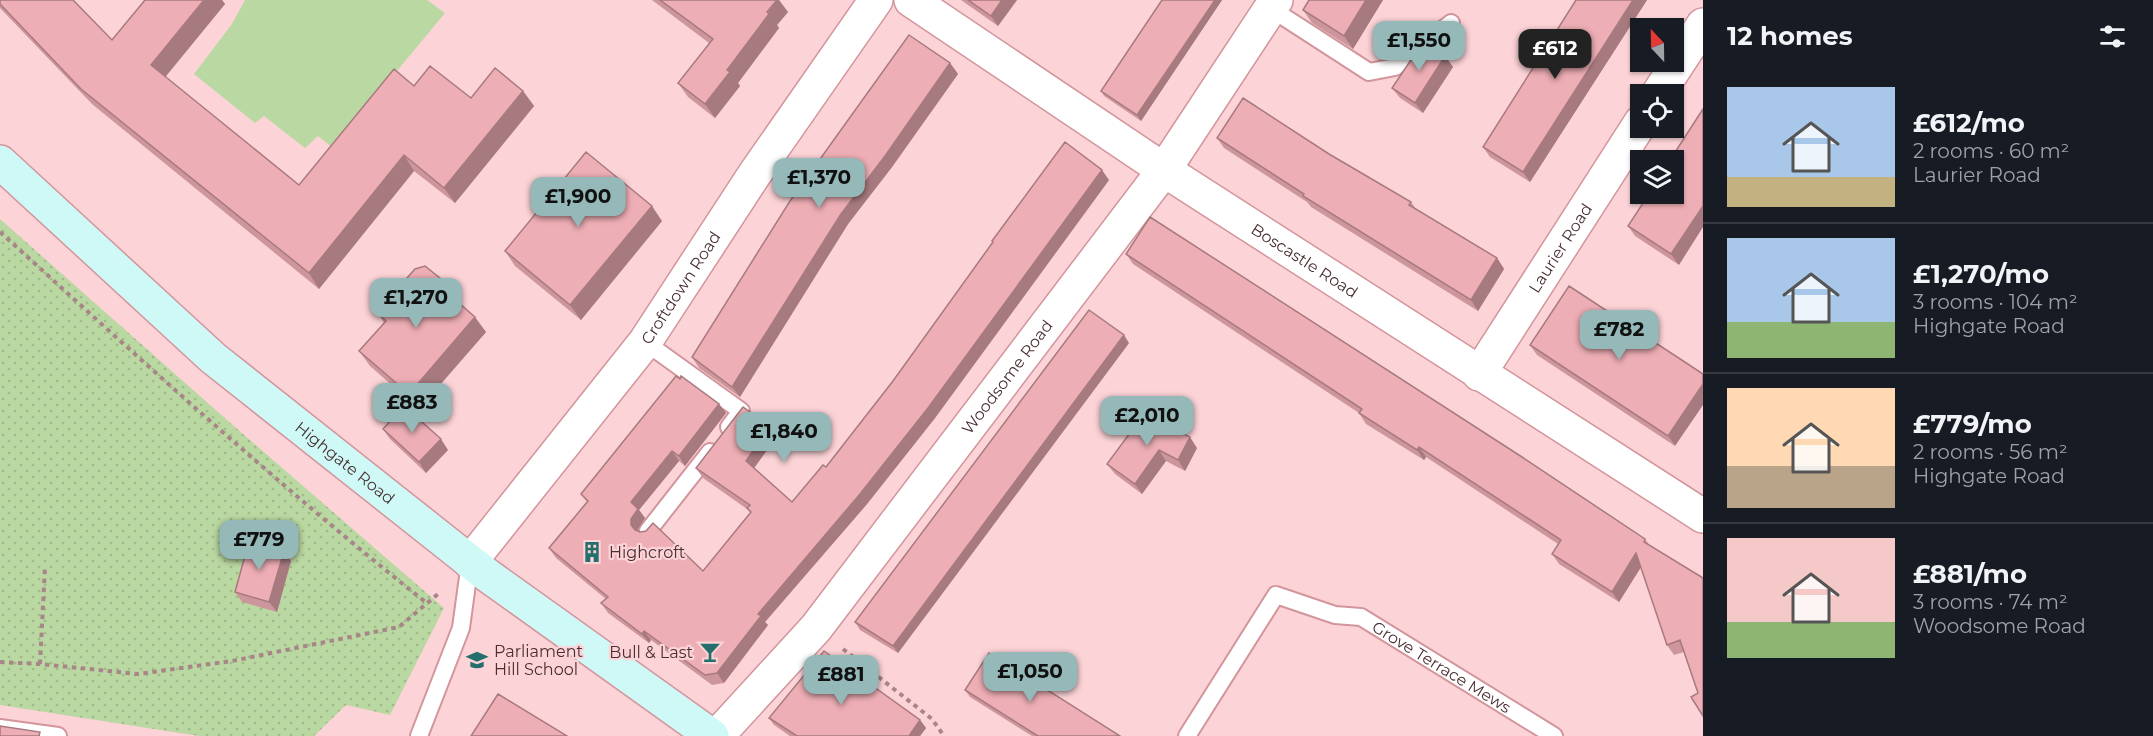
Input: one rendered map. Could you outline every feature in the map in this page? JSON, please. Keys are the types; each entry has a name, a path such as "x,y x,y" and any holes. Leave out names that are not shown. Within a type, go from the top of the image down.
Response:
{"street":[{"name":"Croftdown Road","path":"470,562 645,342 766,158 876,0"},
{"name":"Boscastle Road","path":"911,0 1164,170 1703,516"},
{"name":"Woodsome Road","path":"717,736 816,628 1164,170 1273,4"},
{"path":"1665,84 1703,25"},
{"name":"Laurier Road","path":"1479,374 1631,138"},
{"name":"Highgate Road","path":"0,162 213,358 470,562 712,736"}],"lane":[{"path":"1273,4 1369,72 1395,67 1451,23"},
{"path":"645,342 741,411 648,531"},
{"path":"419,736 461,628 470,562"},
{"name":"Grove Terrace Mews","path":"1187,736 1276,595 1335,615 1362,617 1554,736"},
{"path":"0,728 58,736"}],"path":[{"path":"0,232 306,506 428,604"},
{"path":"0,662 138,674 232,661 399,627 428,604 470,562"},
{"path":"40,664 45,567"},
{"path":"816,628 932,720 944,736"}],"green space":[{"path":"245,0 427,0 445,13 333,148 318,136 305,148 264,116 255,123 194,74 232,24"},
{"path":"0,219 444,608 390,715 346,705 314,736 199,736 0,705"}],"building":[{"path":"0,0 73,0 112,40 145,0 204,0 151,65 299,185 394,69 414,86 430,66 471,98 495,68 523,91 444,188 404,155 309,273 81,89 0,4"},
{"path":"660,0 777,0 727,70 730,72 705,104 678,83 713,39"},
{"path":"968,0 1002,0 991,16"},
{"path":"1162,0 1215,0 1137,115 1101,91"},
{"path":"1309,0 1366,0 1344,36 1303,10"},
{"path":"1576,0 1633,0 1523,172 1483,147"},
{"path":"909,35 950,63 841,214 732,387 692,357 790,201"},
{"path":"1423,42 1445,56 1415,103 1392,88"},
{"path":"1243,98 1329,154 1411,202 1409,205 1497,258 1471,300 1303,196 1304,194 1217,138"},
{"path":"1703,109 1703,206 1671,254 1628,226 1642,204 1684,204 1684,150 1676,150"},
{"path":"1065,142 1102,170 928,408 860,494 758,614 761,616 717,673 705,675 644,631 642,634 601,603 608,597 549,548 588,501 581,494 676,376 680,379 681,376 719,404 679,456 672,451 631,502 638,509 631,519 631,525 635,530 646,531 653,523 703,571 751,512 747,508 750,505 696,468 743,407 770,426 746,461 792,502 823,465 826,467 893,381"},
{"path":"586,152 652,206 570,305 505,251"},
{"path":"1150,217 1522,457 1645,539 1644,542 1703,578 1703,716 1691,697 1698,693 1680,640 1667,645 1636,553 1612,592 1552,554 1561,540 1419,447 1417,450 1359,413 1362,409 1126,254"},
{"path":"425,266 441,279 443,289 475,317 409,394 359,351 386,321 377,312 415,269"},
{"path":"1569,286 1703,374 1703,384 1668,436 1530,345"},
{"path":"1089,310 1124,335 893,646 855,622"},
{"path":"404,406 441,439 419,462 383,429"},
{"path":"1144,414 1190,437 1178,460 1159,450 1135,484 1107,464"},
{"path":"249,541 284,551 269,602 235,592"},
{"path":"824,651 920,720 909,736 797,736 769,718"},
{"path":"989,653 1120,736 1038,736 965,690"},
{"path":"498,694 567,736 471,736"},
{"path":"0,726 40,732 39,736 0,736"}],"place":[{"name":"Highcroft","path":"592,552"},
{"name":"Bull & Last","path":"710,652"},
{"name":"Parliament Hill School","path":"477,660"}]}
